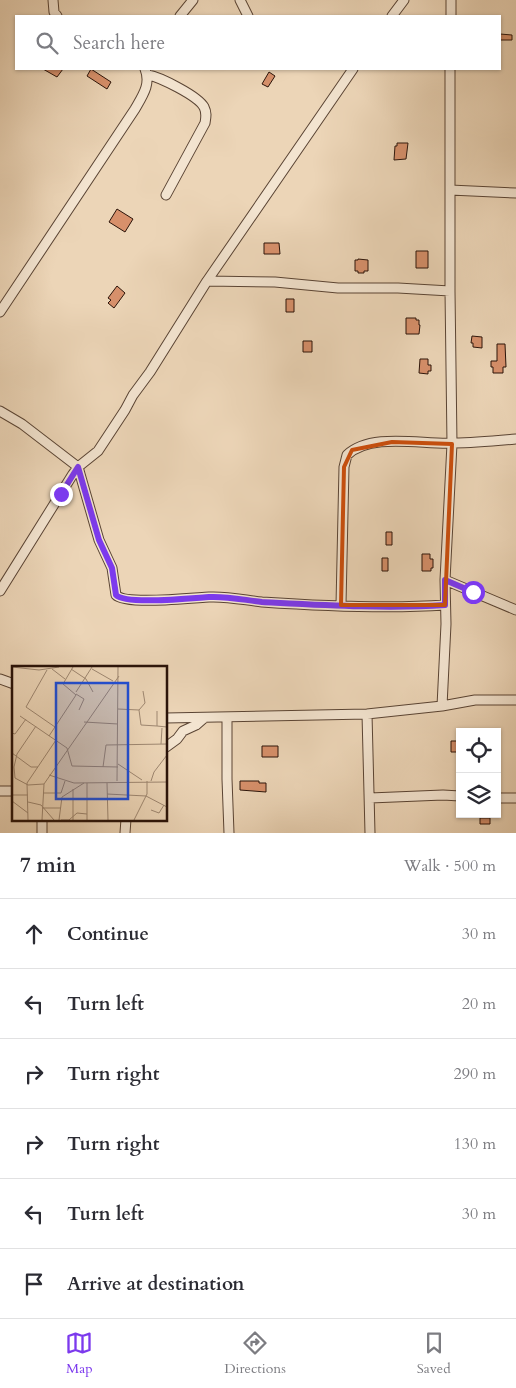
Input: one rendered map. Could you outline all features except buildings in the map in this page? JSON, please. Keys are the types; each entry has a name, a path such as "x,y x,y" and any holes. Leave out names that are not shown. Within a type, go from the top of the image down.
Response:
{"street":[{"path":"53,0 56,15"},
{"path":"181,15 193,0"},
{"path":"240,0 248,15"},
{"path":"393,15 404,0"},
{"path":"451,0 451,15"},
{"path":"0,591 78,467 98,451 207,281 352,70"},
{"path":"442,706 445,580 452,444 450,70"},
{"path":"0,312 123,128 147,87 146,72 166,81 195,99 203,106 206,114 205,123 166,195"},
{"path":"450,190 516,193"},
{"path":"207,281 275,282 338,288 398,288 450,291"},
{"path":"0,411 30,430 78,467 99,540 112,568 118,598 126,600 153,600 223,596 261,602 409,607 445,605"},
{"path":"341,605 344,477 347,455 359,447 381,442 452,444 516,439"},
{"path":"445,580 516,610"},
{"path":"0,679 12,683"},
{"path":"168,718 368,714 442,706 475,700 516,700"},
{"path":"368,714 370,833"},
{"path":"228,717 227,779 229,833"},
{"path":"168,746 177,739 181,732 196,725 204,718"},
{"path":"370,798 456,796"},
{"path":"501,798 516,798"}],"highlighted area":[{"path":"392,442 452,444 445,605 341,605 344,467 352,450"}],"route":[{"path":"61,494 78,467 99,540 112,568 116,595 120,599 153,600 223,596 261,602 409,607 445,605 445,580 473,592"}]}
